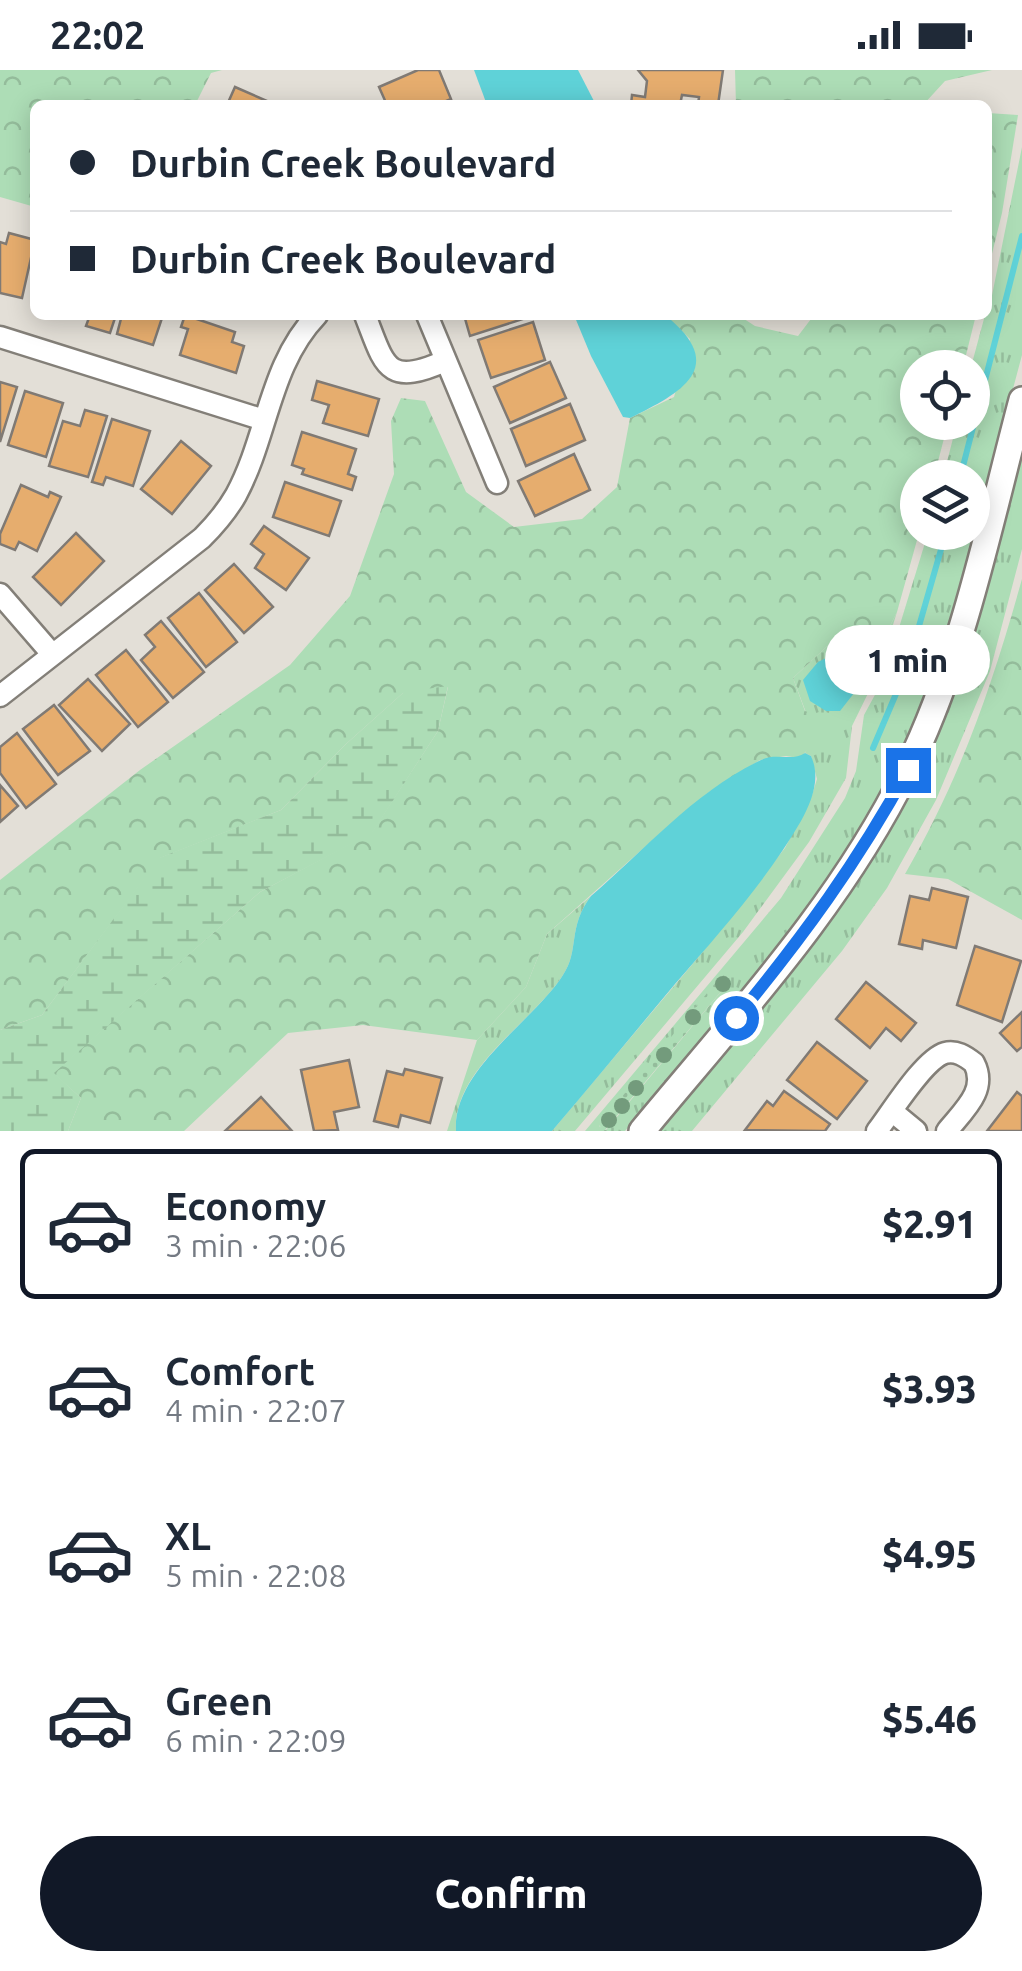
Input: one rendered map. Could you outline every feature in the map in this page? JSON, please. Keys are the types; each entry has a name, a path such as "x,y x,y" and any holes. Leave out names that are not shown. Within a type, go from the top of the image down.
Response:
{"street":[{"path":"1,692 202,538 221,518 244,478 286,355 312,320"},
{"path":"367,320 382,358 392,370 418,373 445,361"},
{"path":"429,320 497,483"},
{"path":"0,338 264,420"},
{"path":"642,1131 806,934 868,840 908,770 952,660 1022,400"},
{"path":"0,594 52,654"},
{"path":"877,1131 934,1058 944,1054 965,1056 979,1072 980,1083 977,1094 948,1131"},
{"path":"892,1112 916,1131"}],"green space":[{"path":"0,70 222,70 211,73 198,100 30,100 30,206 0,197"},
{"path":"735,70 992,70 945,81 928,100 736,100"},
{"path":"992,113 1018,115 992,254"},
{"path":"1022,147 1022,355 990,475 990,460 947,460 953,440 990,440 990,350 976,350 984,320 992,320 992,295"},
{"path":"670,320 746,320 755,326 798,336 810,320 975,320 967,350 900,350 900,440 944,440 938,460 900,460 900,550 914,550 897,612 886,634 837,637 793,678 805,711 826,719 807,750 799,758 760,760 709,792 674,821 547,934 526,987 477,1040 363,1025 288,1033 184,1131 68,1131 81,1098 53,1073 260,892 372,832 438,731 448,687 403,693 281,810 160,858 42,1015 0,1030 0,880 140,770 290,665 350,596 394,474 391,421 401,398 425,401 466,492 514,527 582,519 617,487 630,418 674,397 690,339"},
{"path":"1022,439 1022,549 990,671 936,800 887,888 842,951 692,1131 660,1131 877,848 983,550 990,550 990,529"},
{"path":"923,550 970,550 952,618 917,718 867,821 832,877 756,976 625,1131 585,1131 781,898 845,798 856,771 864,715 883,680","holes":["722,976 728,977 729,982 606,1130 599,1126"]},
{"path":"1022,579 1022,920 948,879 905,874 943,802 973,730"},
{"path":"897,612 878,673 852,726 846,778 809,842 743,932 575,1131 552,1131 785,848 817,779 811,756 805,753 814,734 793,678 837,637 886,634"},
{"path":"448,686 438,731 372,833 260,892 54,1073 81,1098 68,1131 0,1131 0,1030 42,1015 159,858 281,810 404,692"},
{"path":"591,896 579,918 563,975 480,1067 458,1108 456,1131 447,1131 477,1040 526,987 547,934"},
{"path":"722,975 729,982 602,1129 599,1125"}],"water":[{"path":"474,70 578,70 593,100 485,100"},
{"path":"576,320 670,320 694,350 696,364 681,388 630,418 623,417"},
{"path":"836,653 862,676 840,711 826,711 810,701 803,680 818,662"},
{"path":"805,753 814,764 814,789 788,843 742,905 552,1131 456,1131 458,1109 467,1087 563,975 579,918 591,896 714,788 767,758"}],"building":[{"path":"418,70 439,70 451,99 385,100 379,87"},
{"path":"638,70 723,70 719,100 682,95 681,100 632,100 632,95 645,97 647,81"},
{"path":"235,87 265,100 229,100"},
{"path":"9,233 30,239 30,262 22,298 0,293 0,242 6,244"},
{"path":"88,320 114,320 110,333 86,326"},
{"path":"121,320 161,320 153,345 117,334"},
{"path":"183,320 200,320 235,332 232,342 244,346 236,373 180,355 188,329 181,327"},
{"path":"465,320 520,320 470,336"},
{"path":"533,322 545,360 491,378 478,340"},
{"path":"550,362 566,398 510,423 494,387"},
{"path":"317,381 379,399 368,436 323,423 329,405 312,400"},
{"path":"0,382 17,387 0,442"},
{"path":"25,391 63,403 46,457 8,445"},
{"path":"570,404 585,440 526,466 511,429"},
{"path":"85,410 107,416 88,477 49,466 63,421 80,426"},
{"path":"112,419 150,431 133,486 106,477 103,485 92,482"},
{"path":"302,432 356,449 348,474 356,477 352,490 302,474 304,469 292,465"},
{"path":"181,441 211,466 172,514 141,489"},
{"path":"574,454 590,490 535,516 518,481"},
{"path":"285,482 341,501 329,536 273,517"},
{"path":"21,485 48,497 50,492 61,497 37,551 19,542 15,550 0,544 0,534"},
{"path":"264,526 309,558 286,590 255,568 264,554 251,544"},
{"path":"76,533 104,561 61,605 33,577"},
{"path":"234,564 273,607 244,633 205,590"},
{"path":"199,593 237,642 206,667 168,618"},
{"path":"161,621 204,672 173,698 141,660 155,647 145,635"},
{"path":"126,650 168,702 138,727 96,675"},
{"path":"88,679 130,724 102,751 59,705"},
{"path":"54,705 90,751 58,775 23,729"},
{"path":"17,733 56,784 26,808 0,773 0,747"},
{"path":"0,785 18,806 0,822"},
{"path":"932,888 968,897 956,948 923,940 922,949 899,944 910,896 929,900"},
{"path":"975,946 1021,961 1002,1022 957,1005"},
{"path":"866,982 916,1023 901,1041 886,1028 870,1048 836,1019"},
{"path":"1022,1012 1022,1047 1017,1051 1000,1033"},
{"path":"817,1042 867,1081 837,1119 787,1080"},
{"path":"349,1060 359,1107 334,1112 338,1130 314,1131 301,1070"},
{"path":"405,1069 442,1078 430,1123 401,1115 398,1127 374,1121 387,1071 403,1075"},
{"path":"784,1091 830,1124 825,1131 745,1130 767,1101 773,1106"},
{"path":"1017,1092 1022,1096 1022,1131 987,1131"},
{"path":"261,1097 292,1131 225,1131"}],"waterway":[{"path":"965,460 1022,236"},
{"path":"873,748 907,668 941,550"}],"route":[{"path":"736,1018 806,934 843,881 908,770"}]}
